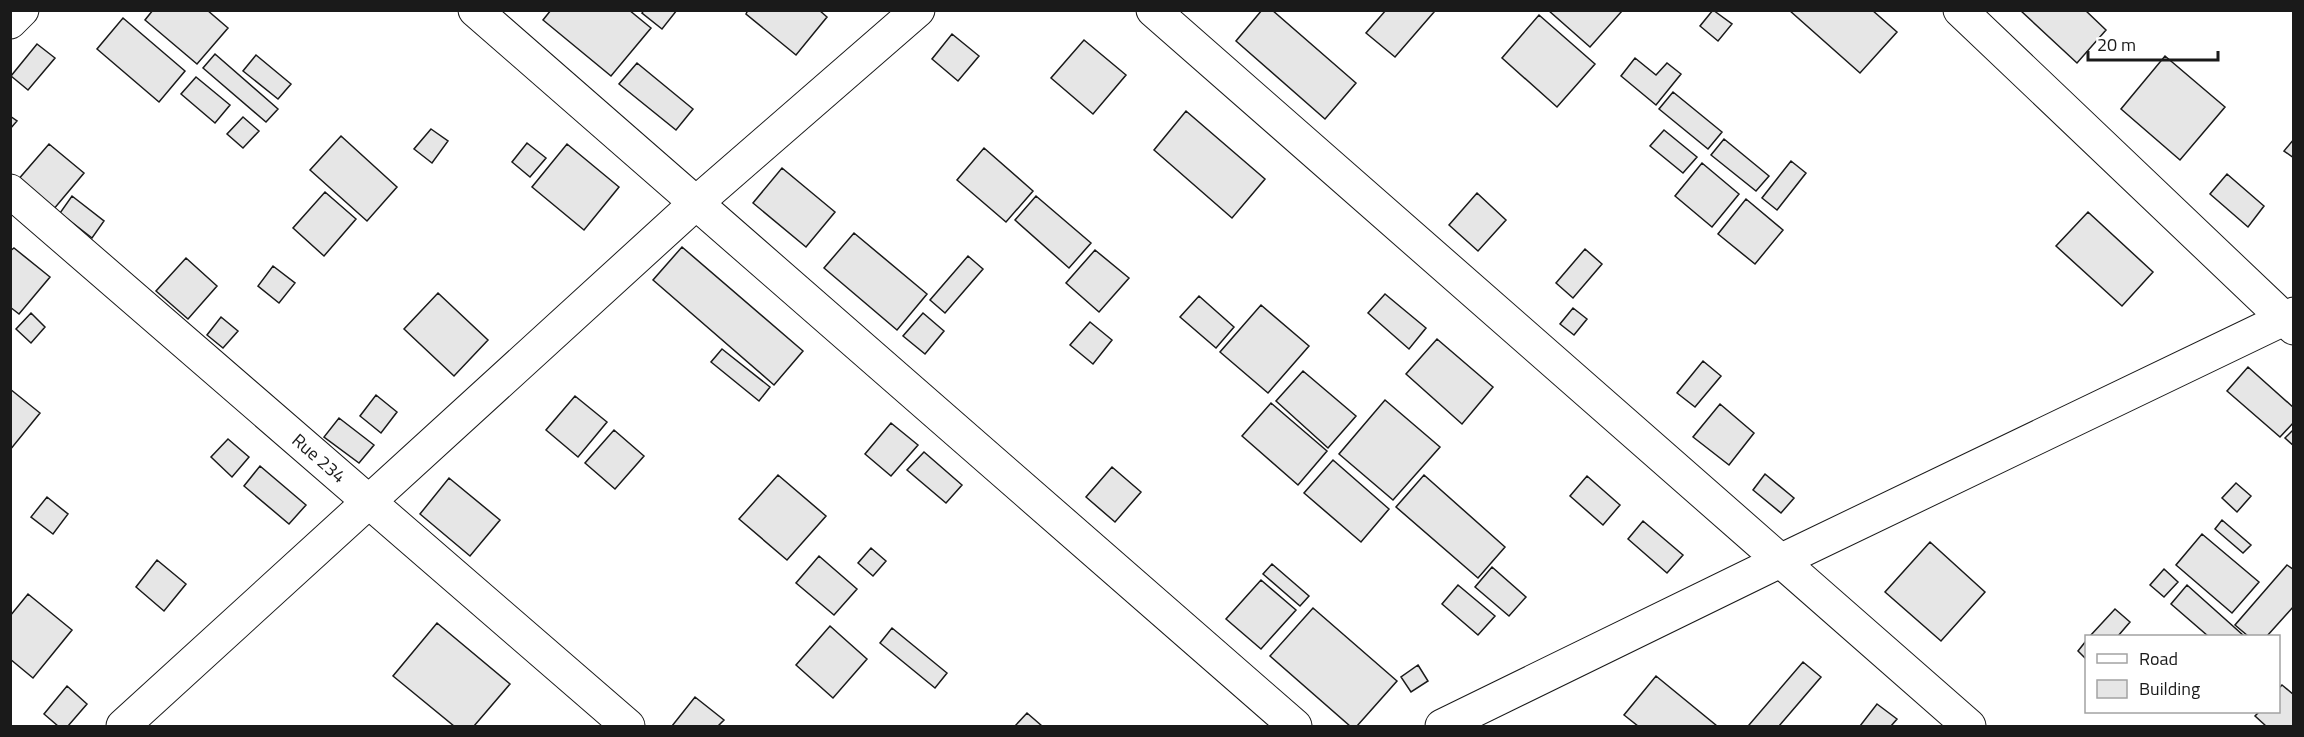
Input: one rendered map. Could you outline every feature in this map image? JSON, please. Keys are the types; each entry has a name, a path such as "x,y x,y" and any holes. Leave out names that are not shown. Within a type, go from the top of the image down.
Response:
{"street":[{"path":"10,22 22,10"},
{"path":"475,10 1295,726"},
{"path":"123,726 696,203 918,10"},
{"path":"1154,10 1969,726"},
{"path":"1442,726 1780,561 2290,320 1960,10"},
{"name":"Rue 234","path":"10,191 628,726"}],"building":[{"path":"153,10 207,10 228,28 197,64 145,20"},
{"path":"551,10 629,10 651,28 611,76 543,20"},
{"path":"644,10 677,10 662,29 642,13"},
{"path":"748,10 819,10 827,17 796,55 746,14"},
{"path":"1262,10 1272,10 1356,83 1325,119 1236,41"},
{"path":"1386,10 1432,10 1434,12 1395,57 1366,33"},
{"path":"1548,10 1622,10 1622,11 1590,47"},
{"path":"1713,10 1732,24 1718,41 1700,26"},
{"path":"1789,10 1872,10 1897,32 1860,73"},
{"path":"2020,10 2085,10 2106,30 2077,63"},
{"path":"1539,15 1595,64 1557,107 1502,58"},
{"path":"123,18 185,71 159,102 97,49"},
{"path":"952,34 979,56 958,81 932,59"},
{"path":"1084,40 1126,75 1093,114 1051,78"},
{"path":"37,44 55,58 28,90 11,76"},
{"path":"215,54 278,109 266,122 203,68"},
{"path":"256,55 291,84 278,99 243,71"},
{"path":"2165,56 2225,107 2180,160 2121,109"},
{"path":"1635,58 1656,75 1667,63 1681,74 1656,105 1621,76"},
{"path":"637,63 693,109 676,130 619,84"},
{"path":"196,77 230,105 215,123 181,94"},
{"path":"1673,92 1722,132 1708,149 1659,109"},
{"path":"1186,111 1265,179 1232,218 1154,150"},
{"path":"10,116 17,121 10,129"},
{"path":"243,117 259,131 243,148 227,134"},
{"path":"431,129 448,141 432,163 414,149"},
{"path":"1664,130 1697,157 1683,173 1650,146"},
{"path":"341,136 397,187 367,221 310,170"},
{"path":"1724,139 1769,176 1756,191 1711,155"},
{"path":"2294,139 2294,158 2284,151"},
{"path":"527,143 546,158 530,177 512,162"},
{"path":"49,144 84,173 53,210 17,181"},
{"path":"567,144 619,187 584,230 532,187"},
{"path":"984,148 1033,191 1006,222 957,180"},
{"path":"1791,161 1806,173 1777,210 1762,198"},
{"path":"1702,163 1739,194 1712,227 1675,196"},
{"path":"782,168 835,212 806,247 753,203"},
{"path":"2227,174 2264,206 2248,227 2210,194"},
{"path":"325,192 356,219 324,256 293,228"},
{"path":"1477,193 1506,220 1478,251 1449,225"},
{"path":"72,196 104,221 92,238 60,213"},
{"path":"1036,196 1091,243 1069,268 1015,220"},
{"path":"1746,199 1783,230 1755,264 1718,234"},
{"path":"2088,212 2153,272 2122,306 2056,246"},
{"path":"854,233 927,294 897,330 824,268"},
{"path":"682,247 803,351 774,385 653,280"},
{"path":"14,248 50,277 19,314 10,307 10,251"},
{"path":"1585,249 1602,264 1573,298 1556,283"},
{"path":"1095,250 1129,278 1099,312 1066,283"},
{"path":"968,256 983,269 945,313 930,300"},
{"path":"186,258 217,286 188,319 156,291"},
{"path":"273,266 295,283 279,303 258,286"},
{"path":"438,293 488,340 454,376 404,329"},
{"path":"1385,294 1426,328 1409,349 1368,313"},
{"path":"1199,296 1234,327 1216,348 1180,317"},
{"path":"1261,305 1309,346 1268,393 1220,352"},
{"path":"1573,308 1587,319 1574,335 1560,324"},
{"path":"31,313 45,327 31,343 16,329"},
{"path":"923,313 944,331 925,354 903,336"},
{"path":"221,317 238,331 223,348 207,335"},
{"path":"1090,322 1112,340 1093,364 1070,345"},
{"path":"1437,339 1493,387 1462,424 1406,374"},
{"path":"722,349 770,387 759,401 711,362"},
{"path":"1703,361 1721,376 1695,407 1677,393"},
{"path":"2248,367 2294,408 2294,422 2280,437 2227,391"},
{"path":"1303,371 1356,416 1328,448 1276,401"},
{"path":"10,389 40,413 10,450"},
{"path":"376,395 397,412 381,433 360,416"},
{"path":"575,396 607,422 578,457 546,430"},
{"path":"1385,400 1440,447 1393,500 1339,454"},
{"path":"1271,403 1327,451 1298,485 1242,436"},
{"path":"1720,404 1754,433 1729,465 1693,437"},
{"path":"339,418 374,445 359,463 324,437"},
{"path":"891,423 918,445 891,476 865,454"},
{"path":"2294,429 2294,446 2285,438"},
{"path":"614,430 644,456 615,489 585,463"},
{"path":"228,439 249,457 232,477 211,457"},
{"path":"924,452 962,485 946,503 907,470"},
{"path":"1333,460 1389,509 1361,542 1304,493"},
{"path":"260,466 306,505 289,524 244,486"},
{"path":"1112,467 1141,492 1115,522 1086,497"},
{"path":"1765,474 1794,498 1781,513 1753,490"},
{"path":"778,475 826,516 787,560 739,519"},
{"path":"1424,475 1505,547 1478,578 1396,507"},
{"path":"1587,476 1620,505 1603,525 1570,496"},
{"path":"449,478 500,520 470,556 420,514"},
{"path":"2236,483 2251,496 2237,512 2222,498"},
{"path":"47,497 68,514 53,534 31,517"},
{"path":"2222,520 2251,545 2243,553 2215,529"},
{"path":"1643,521 1683,555 1667,573 1628,539"},
{"path":"2202,534 2259,582 2232,613 2176,565"},
{"path":"1930,542 1985,592 1941,641 1885,592"},
{"path":"871,548 886,561 873,576 858,563"},
{"path":"819,556 857,589 834,615 796,583"},
{"path":"157,560 186,584 164,611 136,587"},
{"path":"1272,564 1309,596 1300,606 1263,574"},
{"path":"2287,565 2294,570 2294,606 2268,635 2247,635 2235,625"},
{"path":"1492,567 1526,597 1509,616 1475,587"},
{"path":"2164,569 2178,582 2164,597 2150,585"},
{"path":"1261,580 1296,610 1261,649 1226,619"},
{"path":"1458,585 1495,616 1478,635 1442,604"},
{"path":"2187,585 2243,635 2207,635 2171,604"},
{"path":"28,594 72,630 33,678 10,659 10,616"},
{"path":"1313,608 1397,681 1357,726 1350,726 1270,656"},
{"path":"2115,609 2130,622 2119,635 2091,635"},
{"path":"437,623 510,684 474,726 454,726 393,676"},
{"path":"830,626 867,659 833,698 796,665"},
{"path":"892,628 947,673 935,688 880,643"},
{"path":"2085,642 2085,658 2078,651"},
{"path":"1803,662 1821,677 1779,726 1749,725"},
{"path":"1418,665 1428,681 1411,692 1401,677"},
{"path":"1656,676 1717,726 1638,726 1624,715"},
{"path":"2282,685 2294,695 2294,726 2266,726 2255,716 2258,713 2280,713 2280,687"},
{"path":"67,686 87,704 68,726 58,726 44,714"},
{"path":"695,697 724,720 718,726 672,726"},
{"path":"1877,704 1897,719 1891,726 1860,726"},
{"path":"1027,713 1042,726 1015,726"}]}
